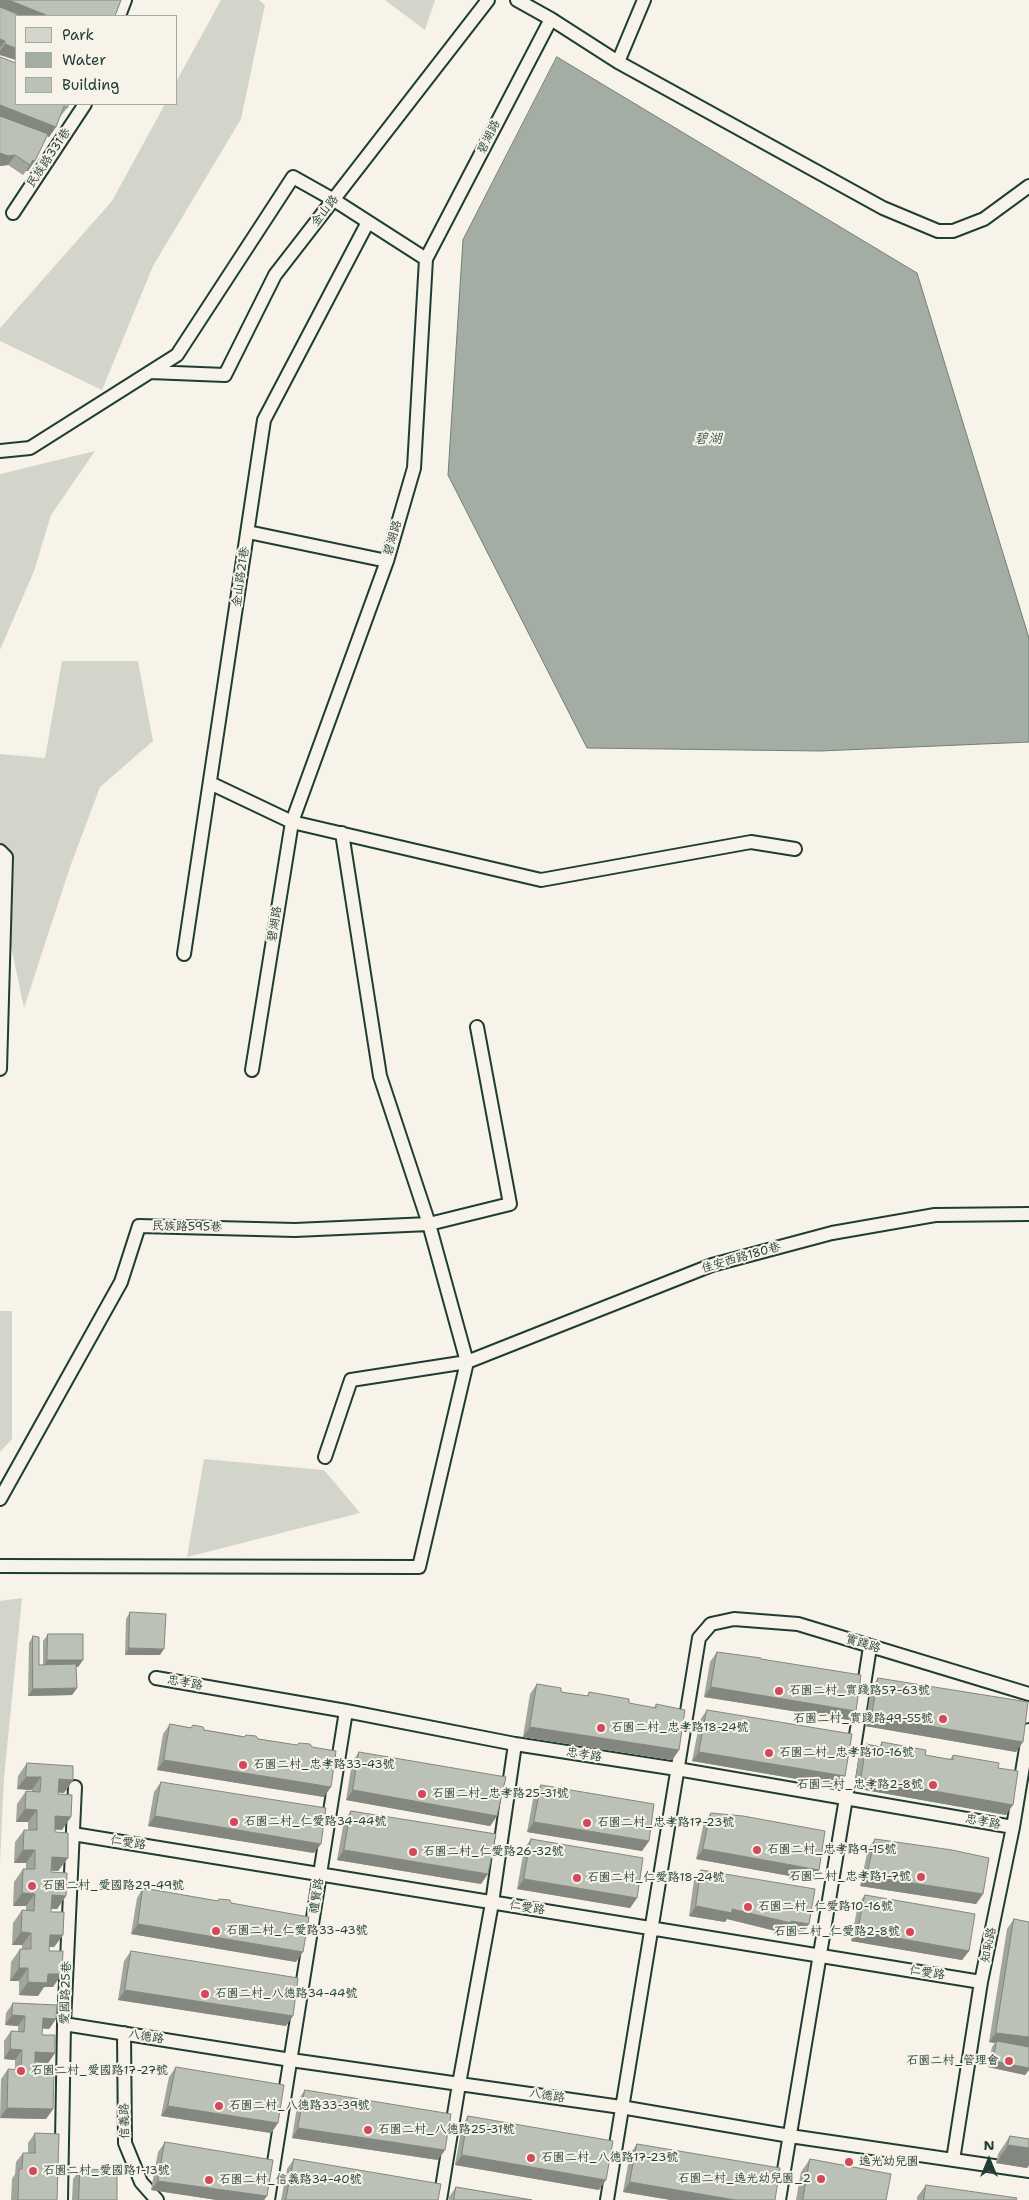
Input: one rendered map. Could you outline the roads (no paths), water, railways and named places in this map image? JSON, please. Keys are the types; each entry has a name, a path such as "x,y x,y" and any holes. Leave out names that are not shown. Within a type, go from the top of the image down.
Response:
{"lane":[{"path":"119,15 125,0"},
{"name":"金山路","path":"150,372 225,375 275,275 488,0"},
{"path":"517,0 551,19 618,62 883,208 938,231 953,230 984,219 1029,186"},
{"path":"618,62 644,0"},
{"name":"碧湖路","path":"252,1070 292,822 387,561 414,468 426,259 551,19"},
{"name":"民族路331巷","path":"13,213 85,105"},
{"path":"0,451 30,448 177,355 293,177 334,200 426,259"},
{"name":"金山路21巷","path":"184,954 264,420 368,222"},
{"path":"248,532 387,561"},
{"path":"210,783 292,822 541,880 751,842 795,849"},
{"path":"0,1566 419,1567 467,1362 429,1224 380,1076 342,833"},
{"path":"0,851 6,857 0,1069"},
{"name":"民族路595巷","path":"1,1496 121,1282 139,1226 295,1230 429,1224 510,1204 477,1027"},
{"name":"佳安西路180巷","path":"325,1457 351,1380 467,1362 712,1265 832,1233 935,1215 1029,1214"},
{"path":"0,1480 1,1496"},
{"name":"實踐路","path":"677,1769 699,1638 711,1624 734,1619 798,1624 1029,1694"},
{"path":"779,2200 870,1647"},
{"name":"忠孝路","path":"156,1678 346,1711 515,1744 677,1769 1013,1827"},
{"name":"禮賢路","path":"268,2200 346,1711"},
{"name":"知恥路","path":"954,2160 982,1982 1013,1827 1029,1730"},
{"path":"440,2200 492,1902 515,1744"},
{"path":"607,2200 653,1929 677,1769"},
{"name":"愛國路25巷","path":"61,2200 64,2024 75,1787"},
{"name":"仁愛路","path":"73,1834 982,1982"},
{"name":"八德路","path":"64,2024 291,2060 622,2107 790,2136 1029,2171"},
{"name":"信義路","path":"124,2033 125,2143 141,2182 157,2200"}],"water":[{"name":"碧湖","path":"557,57 917,273 1029,638 1029,742 820,751 587,748 448,475 463,240"}],"place":[{"name":"石園二村_實踐路57-63號","path":"779,1691"},
{"name":"石園二村_實踐路49-55號","path":"943,1719"},
{"name":"石園二村_忠孝路18-24號","path":"601,1728"},
{"name":"石園二村_忠孝路10-16號","path":"769,1753"},
{"name":"石園二村_忠孝路33-43號","path":"243,1765"},
{"name":"石園二村_忠孝路2-8號","path":"933,1785"},
{"name":"石園二村_忠孝路25-31號","path":"422,1794"},
{"name":"石園二村_仁愛路34-44號","path":"234,1822"},
{"name":"石園二村_忠孝路17-23號","path":"587,1823"},
{"name":"石園二村_忠孝路9-15號","path":"757,1850"},
{"name":"石園二村_仁愛路26-32號","path":"413,1852"},
{"name":"石園二村_忠孝路1-7號","path":"921,1877"},
{"name":"石園二村_仁愛路18-24號","path":"577,1878"},
{"name":"石園二村_愛國路29-49號","path":"32,1886"},
{"name":"石園二村_仁愛路10-16號","path":"748,1907"},
{"name":"石園二村_仁愛路33-43號","path":"216,1931"},
{"name":"石園二村_仁愛路2-8號","path":"910,1932"},
{"name":"石園二村_八德路34-44號","path":"205,1994"},
{"name":"石園二村_管理會","path":"1009,2061"},
{"name":"石園二村_愛國路17-27號","path":"21,2071"},
{"name":"石園二村_八德路33-39號","path":"219,2106"},
{"name":"石園二村_八德路25-31號","path":"368,2130"},
{"name":"石園二村_八德路17-23號","path":"531,2158"},
{"name":"逸光幼兒園","path":"849,2162"},
{"name":"石園二村_愛國路1-13號","path":"33,2171"},
{"name":"石園二村_逸光幼兒園_2","path":"821,2179"},
{"name":"石園二村_信義路34-40號","path":"209,2180"}]}
